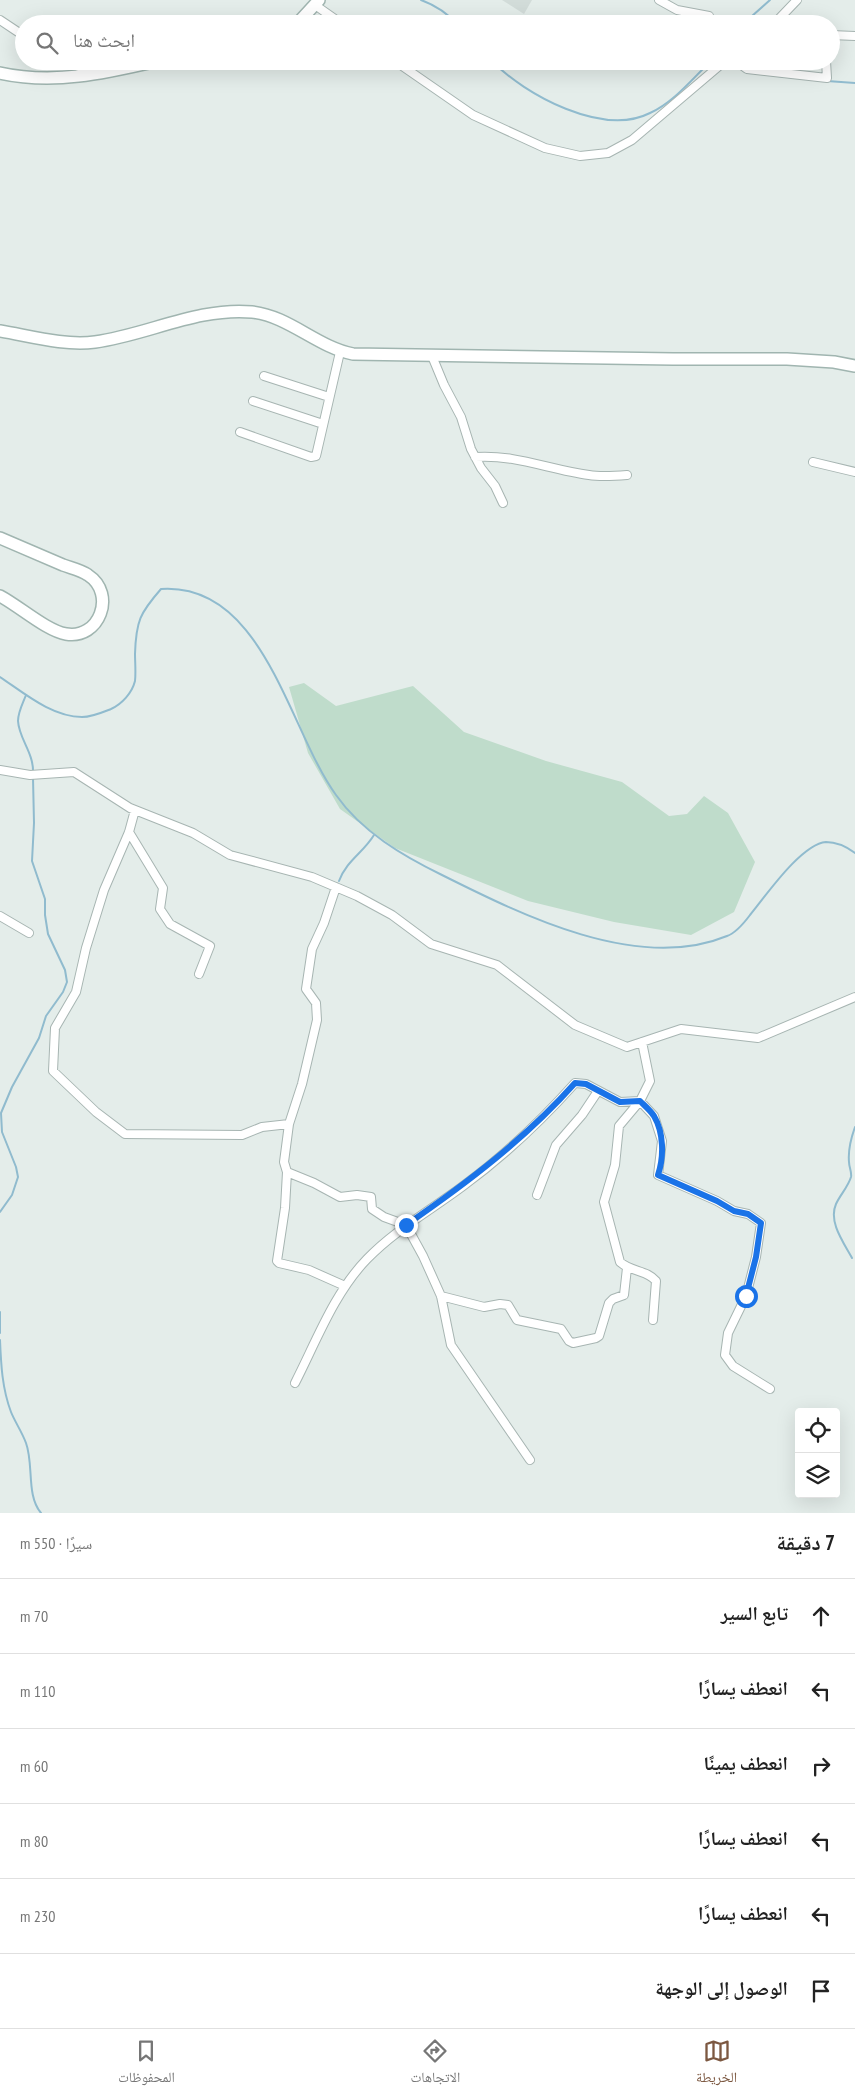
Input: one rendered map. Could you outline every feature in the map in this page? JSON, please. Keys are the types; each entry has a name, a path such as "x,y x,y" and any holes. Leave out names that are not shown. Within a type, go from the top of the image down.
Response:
{"street":[{"path":"659,0 677,10 703,15"},
{"path":"783,15 797,0"},
{"path":"305,15 317,2 332,15"},
{"path":"0,20 15,30"},
{"path":"840,35 855,36"},
{"path":"61,79 62,70"},
{"path":"87,70 102,74"},
{"path":"0,74 61,79 119,70"},
{"path":"408,70 473,115 545,148 580,156 608,152 632,140 714,70"},
{"path":"756,70 827,78 827,70"},
{"path":"0,331 68,342 94,342 205,316 233,312 252,312 276,318 340,352 366,355 786,359 834,362 855,366"},
{"path":"240,432 313,457 318,454 340,352"},
{"path":"432,356 461,418 475,457 503,503"},
{"path":"264,376 329,397"},
{"path":"253,401 323,424"},
{"path":"475,457 499,457 590,475 627,475"},
{"path":"813,462 855,472"},
{"path":"0,538 88,575 101,591 104,601 102,612 91,627 72,635 56,630 0,596"},
{"path":"0,770 30,775 74,772 135,810 193,833 230,855 312,877 336,887 384,910 431,944 497,966 575,1025 627,1047 681,1029 758,1038 855,996"},
{"path":"135,810 129,832 104,890 86,948 76,992 55,1028 54,1071 96,1112 126,1134 242,1135 262,1127 289,1124"},
{"path":"129,832 163,888 160,909 170,924 210,946 199,974"},
{"path":"336,887 324,923 312,949 306,988 316,1003 317,1020 302,1084 289,1124 284,1162 287,1172 285,1208 277,1261 326,1276 345,1286"},
{"path":"0,916 29,933"},
{"path":"642,1042 650,1081 640,1101 619,1126 615,1165 604,1202 620,1262 627,1268 651,1275 656,1281 653,1320"},
{"path":"295,1384 345,1286 367,1259 406,1225 464,1185 506,1150 550,1111 575,1083 586,1084 620,1102 640,1101 654,1116 662,1141 661,1168 658,1175 717,1201 734,1211 748,1214 761,1223 756,1257 746,1296 728,1333 725,1355 733,1366 770,1389"},
{"path":"537,1195 556,1145 582,1115 598,1092"},
{"path":"287,1172 314,1183 340,1197 357,1195 371,1197 372,1209 384,1217 406,1225 423,1256 441,1296 452,1345 530,1460"},
{"path":"441,1296 484,1307 500,1304 508,1305 517,1320 560,1329 567,1340 573,1342 599,1336 609,1303 613,1298 624,1295 627,1268"}],"shaded area":[{"path":"502,0 532,0 524,14"}],"green space":[{"path":"304,683 336,706 413,686 464,732 546,761 622,782 669,816 687,814 704,796 728,813 755,862 734,912 691,935 614,922 528,901 395,848 340,809 308,753 289,687"}],"waterway":[{"path":"421,0 448,15"},
{"path":"753,15 770,0"},
{"path":"502,70 544,99 566,109 610,120 631,119 650,113 667,103 702,70"},
{"path":"778,76 798,78"},
{"path":"827,81 855,83"},
{"path":"0,677 29,697 60,713 86,717 111,709 126,698 134,685 138,625 148,605 161,589 196,593 225,609 249,634 269,665 319,767 336,795 346,808 371,832 427,868 508,907 544,922 619,944 656,948 692,946 727,936 734,933 795,861 816,845 826,842 834,843 855,853"},
{"path":"26,695 18,721 31,759 33,773"},
{"path":"0,1212 12,1195 18,1177 2,1132 1,1113 12,1087 39,1038 46,1016 63,992 67,982 65,970 48,934 45,899 32,861 34,823 33,778"},
{"path":"339,881 346,867 374,835"},
{"path":"852,1258 835,1225 834,1211 851,1177 849,1153 855,1127"},
{"path":"0,1312 0,1333"},
{"path":"0,1340 6,1394 11,1412 26,1443 30,1461 33,1498 41,1513"}],"route":[{"path":"406,1225 464,1185 550,1111 575,1083 586,1084 620,1102 640,1101 654,1116 662,1141 661,1168 658,1175 717,1201 734,1211 748,1214 761,1223 756,1257 746,1296"}]}
